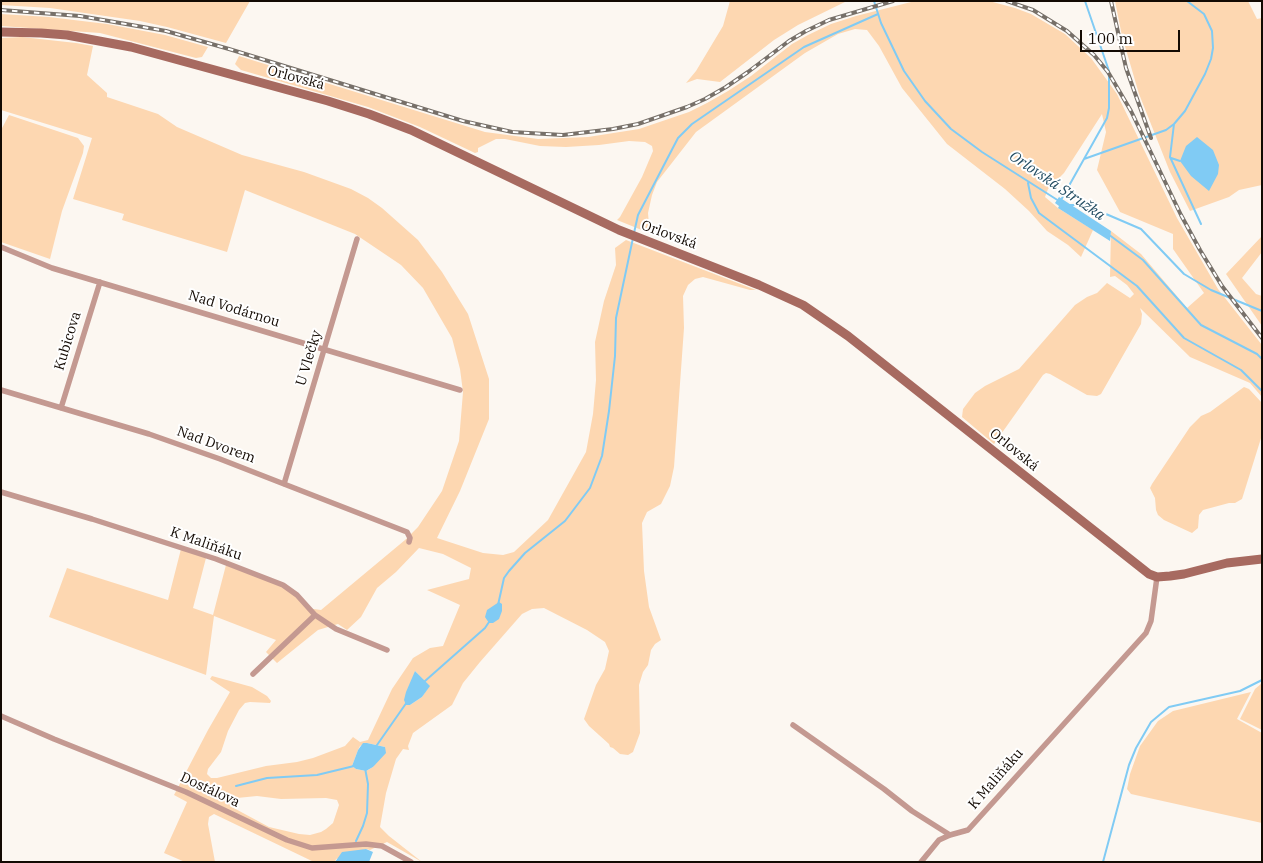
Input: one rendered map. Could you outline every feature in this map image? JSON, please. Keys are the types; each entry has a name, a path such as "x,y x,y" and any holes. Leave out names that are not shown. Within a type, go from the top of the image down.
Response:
{"main road":[{"name":"Orlovská","path":"1,32 41,32 131,47 369,114 411,130 638,238 759,285 803,305 826,321 1135,564 1157,576"},
{"path":"1157,576 1184,574 1227,563 1262,559"}],"street":[{"name":"U Vlečky","path":"284,484 357,239"},
{"name":"Nad Vodárnou","path":"1,247 52,268 460,390"},
{"name":"Kubicova","path":"61,408 100,282"},
{"name":"Nad Dvorem","path":"1,390 149,434 284,484 407,532 410,542"},
{"name":"K Maliňáku","path":"1,492 216,559 283,585 297,595 315,615 336,629 387,650"},
{"name":"K Maliňáku","path":"950,835 968,830 1146,633 1151,621 1157,576"},
{"path":"253,674 315,615"},
{"name":"Dostálova","path":"1,716 186,792 287,840 312,848 366,844 382,846 411,862"},
{"path":"793,725 912,811 950,835"},
{"path":"921,862 939,840 950,835"}],"shaded area":[{"path":"1,1 250,1 226,43 140,21 50,8 1,5"},
{"path":"730,1 847,1 798,25 774,40 720,82 697,79 686,83 696,71 723,26"},
{"path":"915,1 989,1 1015,8 1031,14 1065,34 1091,58 1117,94 1177,218 1218,289 1262,345 1262,397 1250,383 1190,357 1140,308 1142,314 1141,324 1101,394 1097,396 1087,395 1046,373 994,444 962,417 963,409 975,393 1019,369 1075,305 1097,293 1107,283 1130,298 1134,294 1127,285 1115,276 1110,277 1111,231 1141,254 1187,308 1204,293 1173,249 1173,234 1120,212 1097,170 1106,132 1102,114 1064,173 1048,189 1045,197 1058,208 1093,230 1081,257 1068,245 1047,231 1005,189 947,144 902,88 879,46 867,30 855,29 838,34 805,53 696,132 657,182 648,213 649,225 654,235 617,220 642,177 653,151 652,146 645,142 629,141 566,147 540,146 496,139 478,148 478,152 475,153 420,127 368,107 241,70 235,64 239,56 485,132 538,139 588,137 639,129 689,112 728,91 751,76 792,44 808,35 831,24 856,16"},
{"path":"1115,1 1248,1 1257,19 1262,18 1262,185 1239,190 1229,197 1190,211 1170,172 1139,94 1122,36"},
{"path":"1,14 49,17 107,24 165,35 208,47 202,57 196,58 100,33 1,26"},
{"path":"22,37 93,46 87,75 107,93 107,97 158,114 177,127 242,155 304,172 351,189 382,208 418,240 442,272 468,314 489,379 489,419 460,491 437,538 483,553 503,555 514,552 548,520 586,452 593,414 596,380 595,342 604,301 616,265 615,248 626,240 756,290 703,277 695,279 688,285 683,296 684,328 674,467 670,486 661,504 647,512 642,523 644,571 649,607 661,640 651,650 648,665 643,672 639,685 640,733 633,752 628,755 620,754 610,747 584,719 596,685 605,669 609,651 605,642 587,630 544,608 532,609 522,614 480,662 463,683 452,705 413,733 408,746 409,750 403,749 396,759 386,793 380,827 422,862 387,842 370,850 366,849 336,859 335,862 314,862 214,814 209,817 208,824 215,862 185,862 164,853 187,802 174,795 230,692 210,679 212,676 252,687 267,696 271,701 270,703 245,703 239,710 228,731 221,752 208,769 207,774 211,778 313,758 345,746 353,737 360,742 368,740 392,689 413,658 430,648 443,646 460,605 427,590 469,579 471,568 443,554 419,548 396,572 377,588 361,617 347,630 338,624 318,630 277,663 266,652 276,640 214,616 206,675 49,617 67,568 168,600 181,549 206,558 193,608 213,615 226,565 280,585 296,596 306,608 321,610 405,540 418,527 442,491 459,441 463,392 460,369 452,338 423,288 401,265 355,234 245,190 227,252 122,220 124,214 73,199 92,138 1,110 1,38","holes":["415,671 429,686 422,697 410,705","367,743 385,747 373,767 366,771 352,766 360,746","257,796 281,799 326,798 337,800 339,805 333,823 321,832 310,835 269,827 230,806 237,798"]},
{"path":"9,115 78,138 84,146 62,211 50,259 1,242 1,130"},
{"path":"1262,236 1262,252 1242,278 1256,294 1262,296 1262,326 1226,274"},
{"path":"1244,387 1249,389 1262,403 1262,435 1242,499 1235,503 1203,510 1199,515 1198,528 1192,533 1164,520 1158,515 1156,510 1155,498 1150,488 1152,484 1190,427 1201,416 1210,412"},
{"path":"1262,683 1262,730 1240,719 1255,689"},
{"path":"1251,692 1237,719 1262,733 1262,823 1131,794 1127,789 1140,746 1158,721 1173,711"}],"water":[{"path":"1197,137 1213,150 1219,165 1218,174 1209,191 1191,176 1180,161 1186,146"},
{"path":"1059,197 1111,231 1110,241 1058,208 1059,206 1055,203"},
{"path":"499,602 502,604 502,611 499,619 489,623 485,617 487,610"},
{"path":"415,671 430,686 422,697 410,705 406,705 404,700 406,692"},
{"path":"363,743 385,747 386,753 373,767 366,771 352,766"},
{"path":"366,849 373,852 369,862 335,862 342,852"}],"waterway":[{"name":"Orlovská Stružka","path":"874,1 881,23 904,71 925,101 951,129 982,152 1059,201"},
{"path":"1084,159 1107,118 1109,108 1109,71 1085,1"},
{"path":"1061,200 1084,159 1166,130 1185,111 1205,74 1213,48 1212,31 1204,14 1187,1"},
{"path":"634,233 638,215 678,138 692,124 804,47 878,14"},
{"path":"1174,124 1170,157 1201,224"},
{"path":"1171,158 1180,161"},
{"path":"1028,183 1031,198 1039,213 1137,286 1184,338 1241,370 1262,391"},
{"path":"1070,205 1085,205 1141,229 1184,274 1211,290 1262,311"},
{"name":"Orlovská Stružka","path":"1108,234 1143,260 1201,325 1257,354 1262,359"},
{"path":"498,605 504,578 525,553 565,521 590,488 602,456 615,356 616,318 633,238"},
{"path":"425,681 485,628 489,622"},
{"path":"1103,862 1129,765 1136,748 1151,722 1169,707 1240,691 1262,680"},
{"path":"377,745 407,702"},
{"path":"236,786 267,778 317,775 354,766"},
{"path":"356,841 367,813 368,784 365,768"}],"railway":[{"path":"1,10 80,16 166,31 463,121 512,132 563,135 638,124 687,107 726,87 789,41 806,31 829,20 893,1"},
{"path":"1007,1 1033,10 1067,31 1094,55 1108,72 1131,111 1200,250 1222,286 1262,338"},
{"path":"1111,1 1126,68 1151,138"}]}
